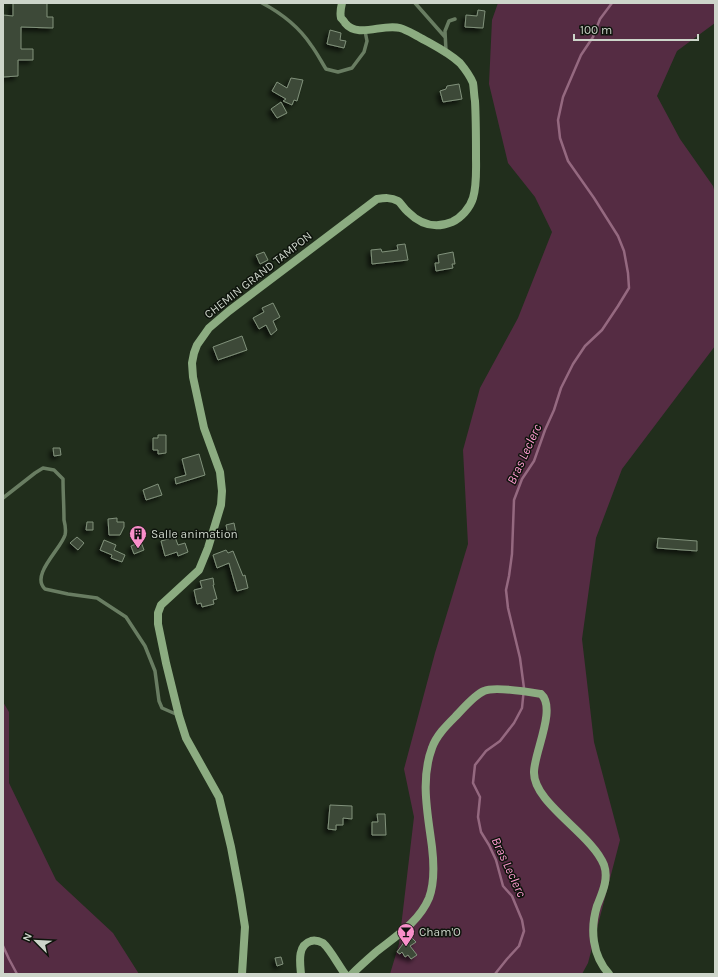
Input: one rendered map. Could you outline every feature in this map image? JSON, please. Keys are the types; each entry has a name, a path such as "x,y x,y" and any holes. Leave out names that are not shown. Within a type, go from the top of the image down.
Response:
{"main road":[{"name":"CHEMIN GRAND TAMPON","path":"242,974 245,927 231,846 219,797 186,738 179,716 158,624 158,613 161,605 199,570 208,548 221,505 222,491 220,472 204,428 193,377 192,363 194,353 197,345 209,328 229,311 377,199 387,197 398,201 416,219 426,224 438,226 452,222 462,216 468,209 473,198 476,174 476,114 473,84 467,71 459,62 446,52 400,28 393,27 365,31 348,27 342,18 342,3"},
{"path":"352,974 366,960 407,928 420,914 433,884 434,865 426,794 426,769 432,747 450,721 477,695 485,690 496,689 541,694 545,697 547,704 545,729 535,762 534,773 536,783 540,792 593,846 604,866 606,879 593,920 593,933 594,945 599,958 609,974"},
{"path":"301,974 300,957 302,947 306,943 318,941 327,948 345,974"}],"lane":[{"path":"262,3 288,20 300,31 326,69 338,72 352,68 364,52 367,41 365,31"},
{"path":"414,3 445,37"},
{"path":"446,52 445,31 449,21 455,19"},
{"path":"3,498 43,468 54,470 63,480 65,534 45,566 41,575 41,582 45,589 97,598 126,617 145,646 155,671 159,701 162,708 179,716"}],"shaded area":[{"path":"498,3 715,3 715,23 677,51 657,96 680,139 713,186 715,193 715,346 622,469 596,538 582,639 594,742 620,840 588,963 582,974 390,974 399,944 414,817 404,769 435,653 468,544 463,450 480,388 518,318 552,232 535,197 508,163 489,84 492,20"},
{"path":"3,702 9,712 9,783 56,880 113,933 139,974 3,974"}],"building":[{"path":"13,3 47,3 47,17 53,17 53,28 21,27 21,49 33,49 33,60 18,60 18,76 3,77 3,15 13,16"},
{"path":"478,10 485,11 483,28 465,27 466,15 477,16"},
{"path":"330,30 341,33 340,40 346,41 344,48 327,44"},
{"path":"291,78 303,80 297,101 294,100 292,105 283,101 286,99 272,91 277,82 287,88"},
{"path":"459,84 462,99 443,102 440,91 446,89 447,86"},
{"path":"281,102 287,113 277,118 271,109"},
{"path":"405,244 408,260 372,264 371,250 381,249 382,252 398,250 397,245"},
{"path":"264,252 268,260 260,264 256,255"},
{"path":"453,252 455,264 452,264 453,268 436,271 435,263 439,263 438,255"},
{"path":"273,303 280,317 273,321 277,330 271,335 266,325 259,329 253,318 264,312 262,308"},
{"path":"242,336 247,350 218,360 213,347"},
{"path":"158,435 166,435 166,453 158,454 158,450 153,450 153,438 158,438"},
{"path":"53,448 60,448 61,455 54,456"},
{"path":"199,454 205,475 176,484 175,478 186,475 182,459"},
{"path":"158,484 162,495 146,500 143,490"},
{"path":"117,518 117,522 124,522 124,527 120,535 109,535 108,519"},
{"path":"87,522 93,522 93,530 86,530"},
{"path":"234,523 236,533 228,535 226,525"},
{"path":"77,537 84,543 78,550 70,543"},
{"path":"175,537 178,545 185,543 188,552 178,556 177,552 165,556 161,541"},
{"path":"658,538 697,541 697,551 657,548"},
{"path":"104,540 116,545 114,550 125,555 122,562 111,558 112,555 100,550"},
{"name":"Salle animation","path":"141,542 144,550 134,554 131,546"},
{"path":"226,550 228,553 233,551 243,576 245,575 248,588 237,591 229,563 217,568 213,555"},
{"path":"213,578 213,585 217,599 213,600 214,604 202,607 201,603 197,604 194,590 202,588 200,581"},
{"path":"330,805 352,806 352,819 343,818 343,825 336,825 336,830 328,829"},
{"path":"377,814 385,814 386,835 372,835 372,822 378,822"},
{"name":"Cham'O","path":"411,937 416,942 410,946 417,955 411,959 408,955 405,957 402,952 400,954 397,952 405,941 406,942"},
{"path":"281,957 283,964 277,966 275,958"}],"waterway":[{"name":"Bras Leclerc","path":"495,974 519,946 524,931 522,920 512,896 503,886 496,860 481,832 478,817 480,797 473,783 475,765 486,751 500,741 514,723 522,708 524,688 520,658 508,608 506,590 512,554 514,500 522,479 534,461 561,388 573,364 585,346 602,330 629,288 624,251 618,236 568,161 560,138 558,120 563,97 581,55 593,37 600,19 612,3"},
{"path":"3,946 17,974"}],"place":[{"name":"Salle animation","path":"138,549"},
{"name":"Cham'O","path":"406,947"}]}
